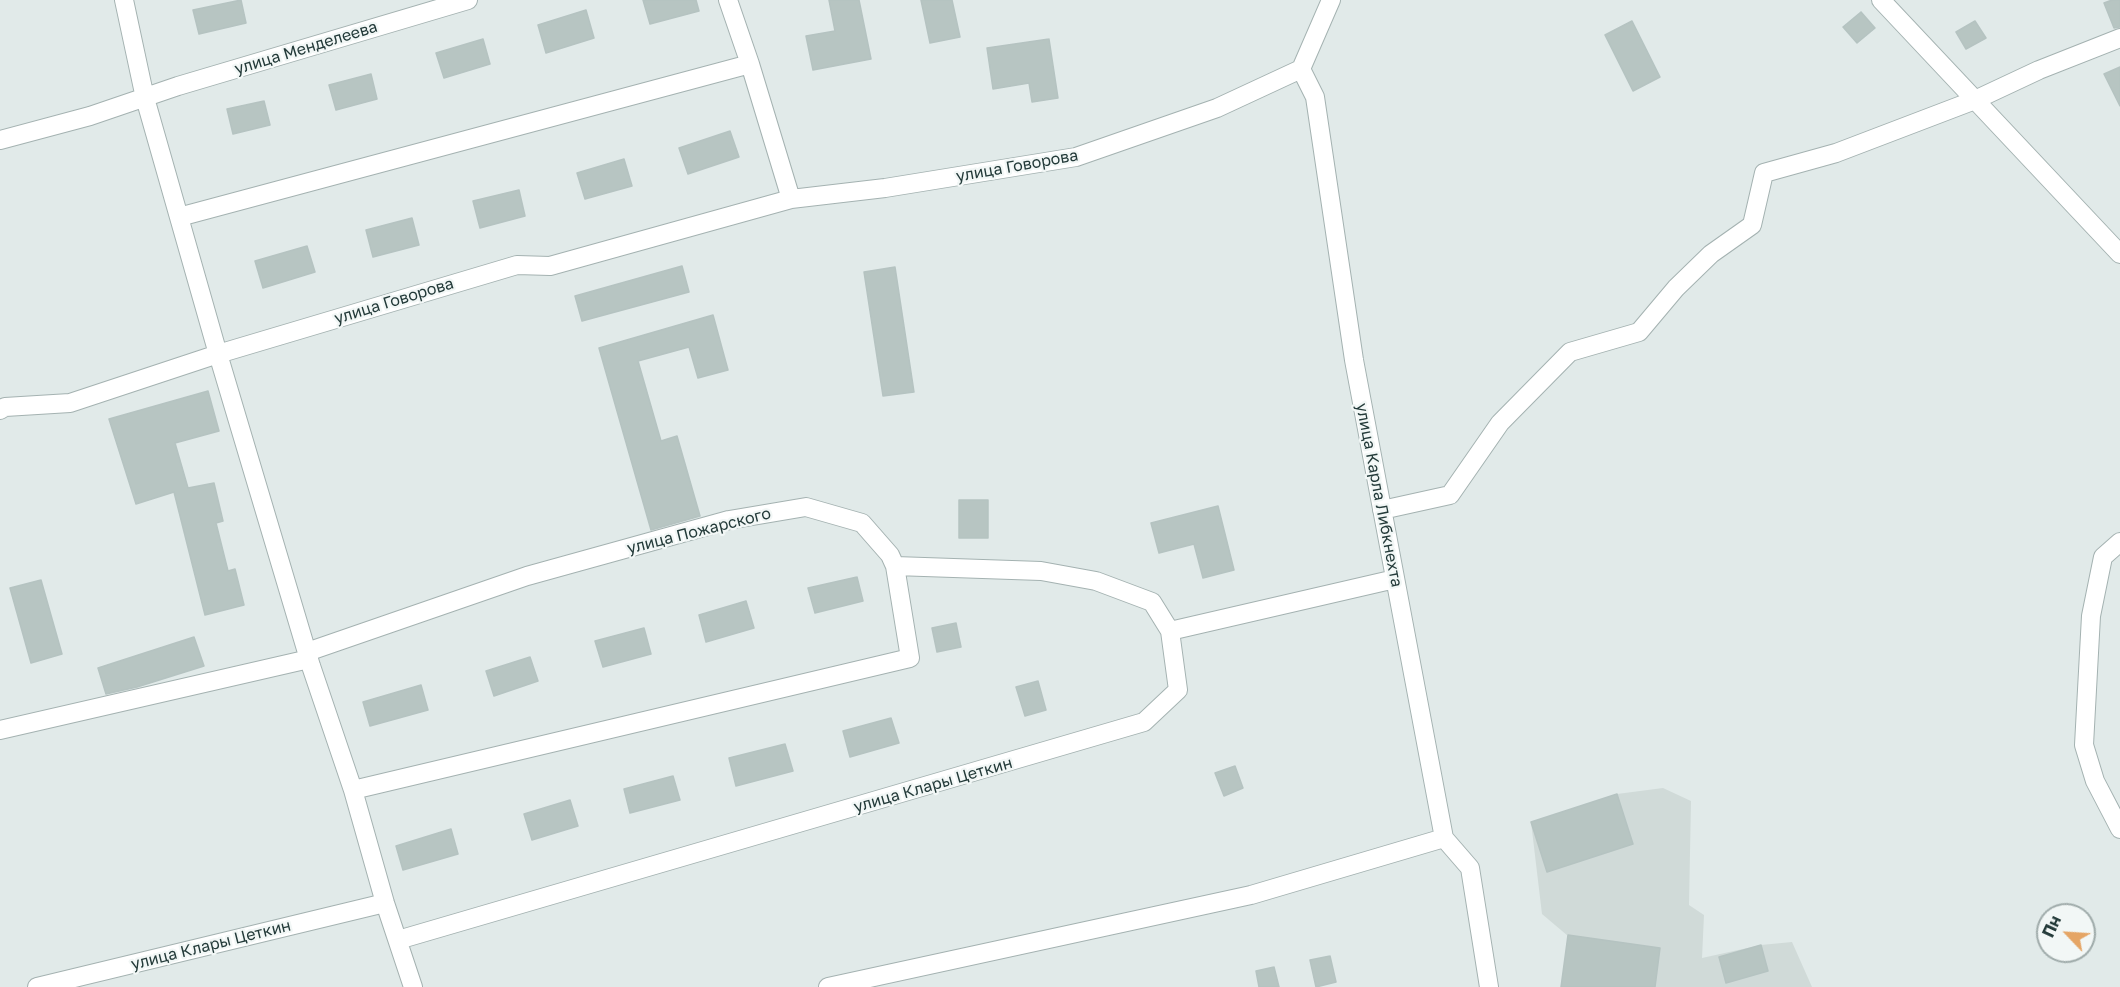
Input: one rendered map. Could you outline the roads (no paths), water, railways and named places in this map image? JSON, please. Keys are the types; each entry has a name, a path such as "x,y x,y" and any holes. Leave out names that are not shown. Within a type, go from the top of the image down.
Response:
{"street":[{"path":"124,0 145,98 218,354 308,656 413,987"},
{"name":"улица Менделеева","path":"0,140 90,116 178,86 468,0"},
{"path":"728,0 750,63 791,199"},
{"path":"1301,69 1331,0"},
{"path":"1881,0 2120,254"},
{"path":"1382,510 1450,495 1500,423 1570,352 1639,332 1676,288 1711,254 1752,225 1764,173 1836,153 1975,100 2039,70 2120,38"},
{"path":"179,217 750,63"},
{"name":"улица Говорова","path":"2,410 70,403 218,354 517,265 550,266 791,199 885,188 1076,157 1217,108 1301,69"},
{"name":"улица Карла Либкнехта","path":"1301,69 1315,97 1354,360 1444,838"},
{"name":"улица Пожарского","path":"0,730 308,656 526,576 729,520 806,507 862,524 891,555 895,566"},
{"path":"2120,542 2103,557 2091,616 2084,745 2095,781 2120,829"},
{"path":"352,790 910,658 895,566 1041,571 1096,580 1152,602 1170,631 1395,579"},
{"name":"улица Клары Цеткин","path":"398,940 1144,722 1178,690 1170,631"},
{"path":"828,987 1251,895 1444,838 1470,868 1489,987"},
{"name":"улица Клары Цеткин","path":"37,987 385,903"}]}
